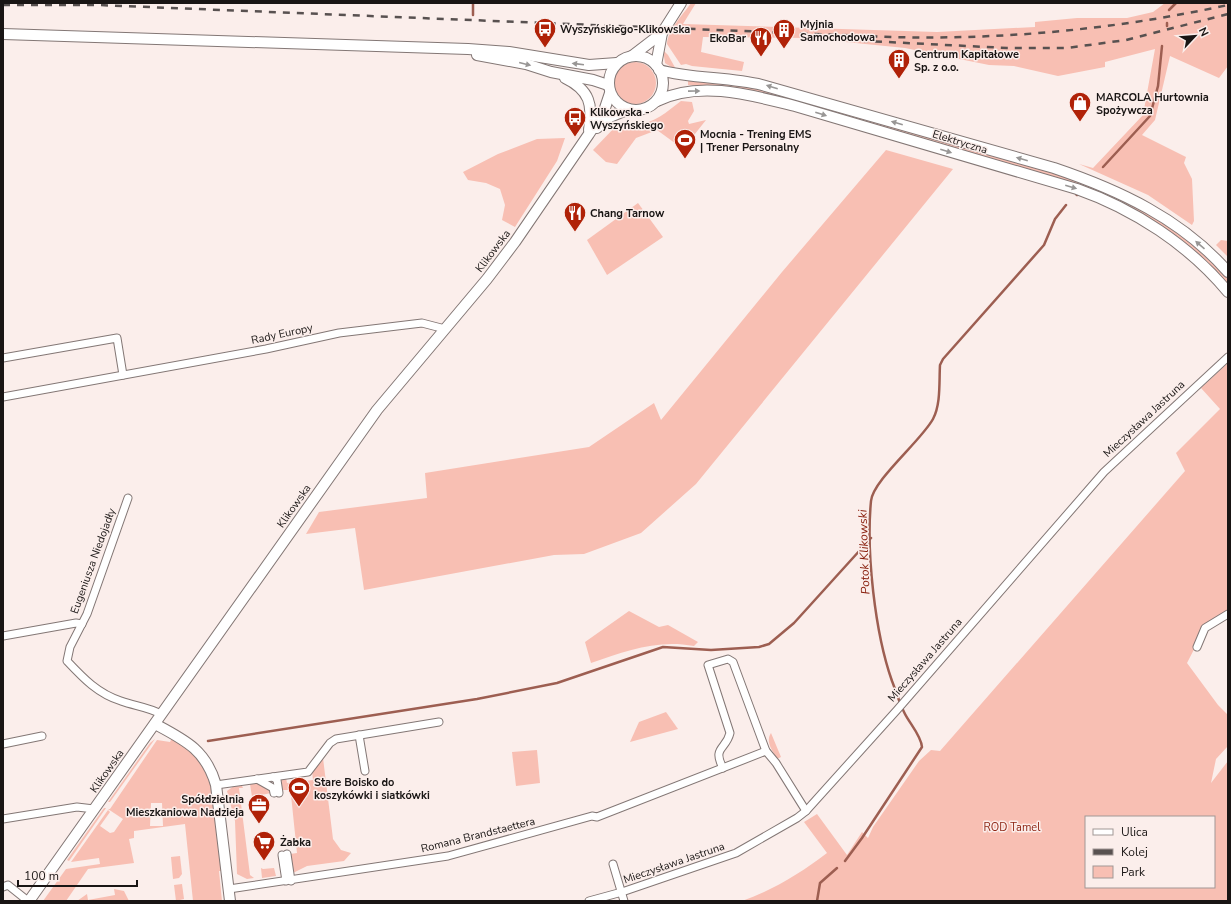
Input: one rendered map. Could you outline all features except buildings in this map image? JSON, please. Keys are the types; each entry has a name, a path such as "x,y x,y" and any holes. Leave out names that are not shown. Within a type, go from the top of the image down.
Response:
{"main road":[{"path":"3,34 446,48 495,51 590,65 617,63 632,56 662,34 681,3"},
{"path":"446,48 526,64 552,72 594,80 609,89 619,105 627,110 644,110 657,101 663,86 658,68 662,34"},
{"path":"632,56 648,59 658,68"},
{"path":"609,89 610,73 617,63"},
{"name":"Elektryczna","path":"658,68 672,73 762,84 1054,168 1087,179 1125,196 1153,211 1194,240 1228,272"},
{"path":"552,72 577,85 587,96 590,102 592,114 589,134"},
{"name":"Klikowska","path":"28,901 377,410 505,256 604,111 609,89"},
{"name":"Elektryczna","path":"657,101 673,94 685,91 716,92 755,96 795,106 1077,189 1109,202 1157,230 1196,260 1228,292"},
{"name":"Klikowska","path":"589,134 610,117 627,110"},
{"path":"155,724 194,747 210,769 216,785 230,901"}],"street":[{"name":"Rady Europy","path":"3,397 266,349 339,333 422,323 445,328"},
{"path":"3,358 117,338 123,375"},
{"name":"Mieczysława Jastruna","path":"589,901 622,892 736,853 797,818 806,811 901,705 1104,472 1228,356"},
{"name":"Eugeniusza Niedojadły","path":"128,498 87,614 70,647 67,661 88,683 99,691 122,702 150,708 161,714"},
{"path":"1197,648 1205,628 1228,614"},
{"path":"3,636 76,623 82,624"},
{"path":"723,768 718,754 720,748 727,741 730,733 708,665 724,659 733,662 766,751 776,763 806,811"},
{"path":"216,785 308,772 330,743 336,739 440,722"},
{"path":"359,735 362,761 365,771"},
{"path":"3,744 42,736"},
{"name":"Romana Brandstaettera","path":"229,889 448,856 592,816 597,816 766,751"},
{"path":"256,779 273,788 276,793 277,780 273,777"},
{"path":"3,819 77,807 94,809"},
{"path":"285,854 288,881"},
{"path":"613,864 624,901"},
{"path":"3,886 8,886 28,901"}],"green space":[{"path":"691,3 696,3 683,24 937,32 1035,27 1035,22 1077,18 1127,18 1153,12 1165,3 1228,3 1228,66 1219,78 1170,56 1155,120 1142,135 1186,157 1184,163 1192,179 1194,221 1192,225 1148,195 1079,164 1093,168 1143,115 1155,49 1105,62 1105,67 1058,76 1014,66 989,65 905,48 806,38 703,37 701,52 744,62 742,71 692,66 686,64 681,65 667,44 670,33 676,22"},
{"path":"663,50 668,55 677,71 665,63"},
{"path":"631,62 639,62 647,65 653,71 656,83 653,95 647,101 639,104 631,104 623,101 617,95 614,87 614,79 617,71 623,65"},
{"path":"688,80 755,88 1078,180 1142,209 1191,243 1228,279 1228,286 1134,210 719,87 688,85"},
{"path":"681,101 692,102 694,111 688,121 689,124 706,120 683,149 657,130 636,138 617,164 606,162 593,150 617,125 634,125 649,122 671,109"},
{"path":"565,138 557,161 515,227 502,220 505,205 500,189 486,183 468,180 463,172 498,154 537,139"},
{"path":"886,150 953,169 696,484 641,533 584,554 554,555 364,590 355,528 306,534 319,512 427,498 425,473 589,447 654,403 661,420 782,272"},
{"path":"638,203 663,237 607,275 587,240"},
{"path":"1221,240 1228,241 1228,257 1216,245"},
{"name":"ROD Tamel","path":"1228,363 1228,615 1205,628 1187,663 1218,705 1228,715 1228,746 1216,759 1211,783 1228,761 1228,901 742,901 765,892 807,867 827,853 804,822 817,814 847,855 862,832 868,838 873,827 919,761 931,750 940,751 1185,471 1176,453 1220,409 1201,388"},
{"path":"629,611 659,627 668,625 698,642 694,646 667,644 642,647 591,663 585,642"},
{"path":"666,712 678,729 630,742 639,722"},
{"path":"771,733 781,757 777,759 769,743 769,736"},
{"path":"172,738 188,748 200,762 208,778 216,814 222,871 219,871 222,901 193,901 185,824 134,831 134,838 129,839 134,863 88,869 66,901 43,901 66,869 100,864 99,858 71,862 108,810 110,812 100,826 110,833 114,832 123,819 108,809 110,809 157,740 170,742","holes":["151,803 162,803 163,826 150,826"]},
{"path":"155,739 110,802 108,802 150,743"},
{"path":"537,750 540,783 516,786 512,752"},
{"path":"323,758 333,839 341,850 351,853 344,861 307,866 293,873 290,854 297,853 291,795 290,790 282,790 281,778 286,778 287,783 313,780 312,771"},
{"path":"257,783 268,788 271,793 252,797 250,784"},
{"path":"234,786 242,786 243,788 239,788 250,875 254,878 247,879 237,874 235,821 227,791"},
{"path":"104,808 106,808 69,861 67,860"},
{"path":"180,856 182,874 179,878 173,879 171,857"},
{"path":"261,868 274,868 276,876 262,878"},
{"path":"182,884 184,899 176,901 174,885"},
{"path":"114,889 124,891 129,901 77,901 87,894 88,900 115,895"}],"waterway":[{"path":"473,3 473,15"},
{"name":"Potok Klikowski","path":"1169,10 1176,3"},
{"name":"Potok Klikowski","path":"1103,167 1150,116 1158,86 1162,46"},
{"name":"Potok Klikowski","path":"845,861 862,838 922,747 919,738 902,708 886,662 881,640 873,592 871,568 870,521 871,501 874,492 888,472 919,438 933,419 936,413 940,365 943,359 1044,245 1055,219 1066,205"},
{"path":"208,741 477,699 557,683 663,647 711,650 759,647 769,644 794,623 871,538"},
{"name":"Potok Klikowski","path":"817,901 820,883 837,868"}],"railway":[{"path":"3,5 98,5 891,37 976,37 1061,31 1145,21 1228,5"},
{"path":"847,40 1007,48 1067,48 1126,40 1228,14"}],"place":[{"name":"Wyszyńskiego-Klikowska","path":"545,48"},
{"name":"Myjnia Samochodowa","path":"784,50"},
{"name":"EkoBar","path":"761,58"},
{"name":"Centrum Kapitałowe Sp. z o.o.","path":"899,80"},
{"name":"MARCOLA Hurtownia Spożywcza","path":"1080,122"},
{"name":"Klikowska - Wyszyńskiego","path":"575,138"},
{"name":"Mocnia - Trening EMS | Trener Personalny","path":"685,160"},
{"name":"Chang Tarnow","path":"575,232"},
{"name":"Stare Boisko do koszykówki i siatkówki","path":"299,808"},
{"name":"Spółdzielnia Mieszkaniowa Nadzieja","path":"259,824"},
{"name":"Żabka","path":"264,862"}]}
